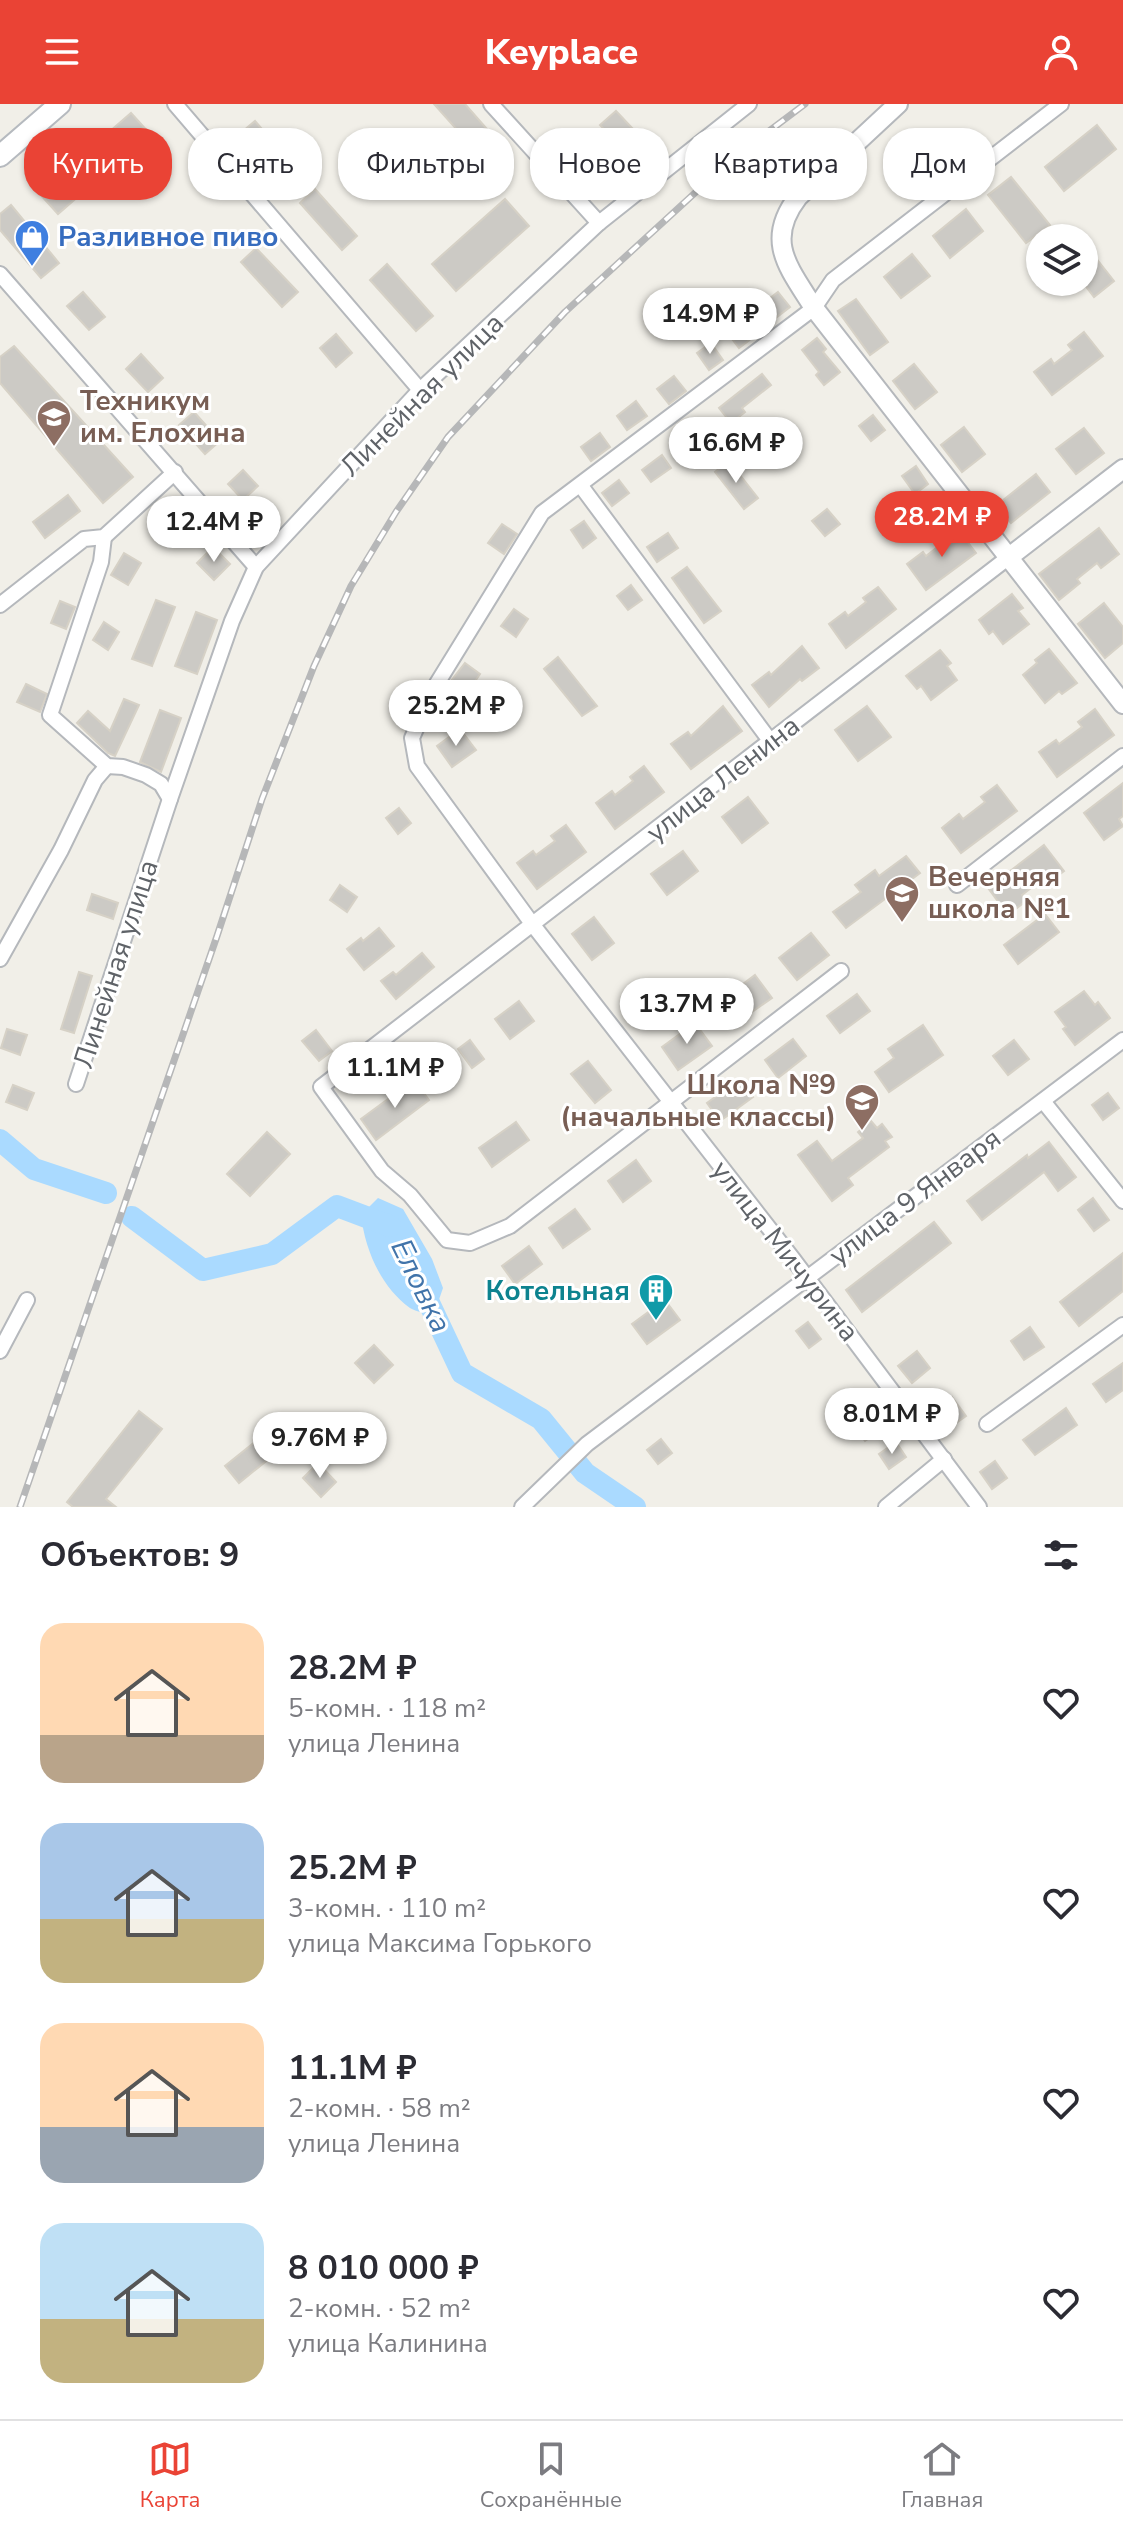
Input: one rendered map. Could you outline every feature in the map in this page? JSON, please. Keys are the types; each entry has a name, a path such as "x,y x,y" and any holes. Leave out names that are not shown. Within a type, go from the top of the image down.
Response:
{"main road":[{"path":"0,156 60,104"}],"street":[{"path":"175,104 420,390"},
{"path":"491,104 599,223"},
{"path":"898,104 798,197 788,211 782,227 781,248 786,262 814,308 1123,704"},
{"path":"771,742 581,486 814,308 833,280 1061,104"},
{"name":"Линейная улица","path":"76,1084 170,799 232,621 256,567 420,390 599,223 741,106"},
{"path":"0,274 256,567"},
{"name":"улица Ленина","path":"670,1104 510,1226 470,1243 447,1240 410,1195 382,1171 321,1087 1123,469"},
{"path":"0,605 84,539 104,537 175,472"},
{"name":"улица Мичурина","path":"581,486 542,513 433,690 412,738 417,766 533,925 807,1278 979,1507"},
{"path":"104,537 101,562 50,715 107,766 123,767 146,775 161,784 170,799"},
{"path":"957,885 1123,756"},
{"path":"0,959 55,861 95,780 107,766"},
{"path":"670,1104 841,971"},
{"name":"улица 9 Января","path":"522,1507 587,1444 1123,1040"},
{"path":"1043,1101 1123,1201"},
{"path":"0,1351 27,1300"},
{"path":"987,1424 1123,1325"},
{"path":"886,1507 944,1459"}],"water":[{"path":"378,1198 403,1209 432,1259 443,1288 434,1314 410,1308 391,1290 376,1267 366,1241 361,1215"}],"building":[{"path":"434,104 465,104 486,128 455,128"},
{"path":"616,111 632,128 603,128 600,125"},
{"path":"131,113 145,128 114,128"},
{"path":"255,121 261,128 247,128"},
{"path":"1097,125 1116,149 1064,191 1045,167"},
{"path":"1011,177 1049,224 1026,224 1026,243 992,200 995,200 995,190"},
{"path":"322,197 357,236 342,250 300,203 303,200 322,200"},
{"path":"45,200 74,200 58,214"},
{"path":"504,200 529,226 456,291 432,264"},
{"path":"11,205 59,263 41,278 0,230 0,214"},
{"path":"966,209 983,231 950,258 933,236"},
{"path":"256,248 298,292 282,307 241,262"},
{"path":"912,254 930,276 901,298 884,277"},
{"path":"1098,261 1114,281 1098,294"},
{"path":"387,264 433,316 416,331 370,280"},
{"path":"83,292 105,317 89,330 67,306"},
{"path":"778,292 790,307 773,320 761,305"},
{"path":"856,299 888,342 870,355 838,311"},
{"path":"743,318 756,335 739,348 726,331"},
{"path":"1084,332 1103,356 1052,395 1034,372 1051,359 1054,364 1072,350 1068,345"},
{"path":"336,334 352,353 336,367 320,348"},
{"path":"817,338 826,349 823,352 840,372 824,385 816,375 819,372 802,350"},
{"path":"711,343 723,360 709,370 697,353"},
{"path":"14,346 133,477 103,503 0,383 0,357"},
{"path":"141,354 163,378 148,392 126,369"},
{"path":"914,364 937,392 915,409 893,381"},
{"path":"762,374 771,385 742,408 745,412 731,423 719,408"},
{"path":"674,376 686,391 669,404 657,389"},
{"path":"636,401 647,416 627,430 617,416"},
{"path":"194,412 220,441 205,454 179,425"},
{"path":"873,415 885,430 871,441 859,426"},
{"path":"703,426 713,440 698,451 688,437"},
{"path":"964,427 985,454 962,472 941,445"},
{"path":"1084,428 1104,453 1076,474 1056,449"},
{"path":"600,433 610,447 591,461 581,447"},
{"path":"662,455 671,468 651,482 642,470"},
{"path":"729,461 758,498 744,509 715,472"},
{"path":"916,466 928,484 915,494 902,476"},
{"path":"243,470 258,486 243,500 228,484"},
{"path":"1036,474 1050,492 1011,523 997,505"},
{"path":"619,480 629,493 612,506 602,493"},
{"path":"68,495 80,511 45,538 33,522"},
{"path":"174,505 191,522 177,535 161,518"},
{"path":"827,509 840,524 825,536 812,521"},
{"path":"584,521 596,538 583,548 571,530"},
{"path":"502,524 517,534 504,554 488,543"},
{"path":"956,527 976,553 926,590 907,564 923,552 926,556 944,542 941,538"},
{"path":"1099,528 1119,554 1101,568 1097,563 1077,579 1080,583 1059,600 1039,574"},
{"path":"668,533 678,548 657,562 647,547"},
{"path":"213,547 230,564 214,580 197,563"},
{"path":"124,553 141,563 128,585 111,575"},
{"path":"687,567 721,611 704,623 672,578"},
{"path":"631,585 642,600 628,610 617,596"},
{"path":"878,587 896,609 846,648 829,624 845,612 848,616 866,602 863,598"},
{"path":"1012,594 1023,608 1018,611 1029,624 1003,644 993,631 989,634 979,620"},
{"path":"156,600 175,607 152,666 132,659"},
{"path":"60,601 75,607 66,629 51,623"},
{"path":"1104,603 1123,627 1123,643 1105,658 1078,624"},
{"path":"514,609 528,619 516,637 501,626"},
{"path":"196,612 217,620 197,674 175,666"},
{"path":"104,622 119,632 108,650 93,640"},
{"path":"802,646 819,668 802,681 800,679 769,707 752,685 769,672 771,675"},
{"path":"1049,649 1077,683 1062,694 1059,691 1045,703 1023,675"},
{"path":"940,650 951,663 947,666 957,680 931,700 921,686 917,689 906,676"},
{"path":"558,657 597,706 582,716 544,669"},
{"path":"465,663 480,674 467,693 451,681"},
{"path":"26,684 47,694 40,712 17,702"},
{"path":"124,699 139,705 115,756 77,723 88,711 110,731"},
{"path":"723,706 742,731 691,769 671,744 688,732 691,736"},
{"path":"867,706 891,737 858,761 835,730"},
{"path":"1095,709 1114,735 1057,777 1039,752 1056,740 1059,744 1082,727 1078,722"},
{"path":"160,710 181,718 161,772 140,762"},
{"path":"460,729 476,750 452,767 437,746"},
{"path":"644,766 664,792 615,829 596,803 612,791 615,795 633,781 630,777"},
{"path":"1123,783 1123,816 1119,819 1123,826 1104,840 1084,813"},
{"path":"997,785 1017,811 961,853 942,828 959,814 963,819 985,802 981,797"},
{"path":"748,797 768,823 742,843 722,817"},
{"path":"399,808 411,823 398,834 386,818"},
{"path":"566,825 586,852 537,889 517,863 533,851 536,855 555,841 551,836"},
{"path":"1044,845 1064,871 1048,883 1044,878 1022,895 1026,901 1008,915 988,888"},
{"path":"683,851 698,871 667,895 651,874"},
{"path":"906,856 920,873 846,928 833,912 861,892 855,885 875,870 879,876"},
{"path":"340,885 357,897 347,912 330,900"},
{"path":"92,894 118,903 113,919 87,910"},
{"path":"1045,914 1059,932 1018,964 1004,945"},
{"path":"594,917 614,943 592,960 572,934"},
{"path":"379,928 394,946 364,970 347,949"},
{"path":"811,933 829,955 797,980 779,958"},
{"path":"422,953 434,967 396,999 381,981 393,972 396,975"},
{"path":"79,972 92,976 74,1033 61,1029"},
{"path":"755,975 772,998 739,1021 723,999"},
{"path":"1084,991 1095,1005 1098,1002 1110,1018 1075,1045 1055,1012"},
{"path":"857,994 870,1011 840,1033 827,1016"},
{"path":"519,1001 534,1021 510,1039 495,1019"},
{"path":"695,1023 712,1046 678,1070 662,1047"},
{"path":"923,1025 943,1055 889,1092 875,1072 894,1058 888,1049"},
{"path":"7,1029 27,1035 20,1055 1,1048"},
{"path":"316,1030 332,1051 319,1061 302,1041"},
{"path":"793,1039 806,1056 778,1078 765,1060"},
{"path":"470,1040 484,1059 472,1068 458,1049"},
{"path":"1014,1040 1029,1059 1008,1075 993,1056"},
{"path":"588,1061 611,1090 595,1103 571,1074"},
{"path":"740,1079 753,1097 720,1121 707,1103"},
{"path":"414,1080 429,1100 376,1140 361,1119"},
{"path":"13,1085 34,1093 27,1110 6,1102"},
{"path":"1108,1093 1119,1108 1103,1120 1092,1105"},
{"path":"871,1121 877,1128 882,1124 892,1137 885,1141 889,1147 848,1178 853,1185 832,1201 798,1155 817,1141 832,1161 863,1138 858,1132"},
{"path":"516,1122 529,1140 492,1167 479,1148"},
{"path":"267,1132 290,1154 250,1196 227,1174"},
{"path":"1049,1142 1076,1177 1058,1191 1044,1172 982,1220 967,1201"},
{"path":"636,1160 651,1181 623,1202 608,1181"},
{"path":"1093,1198 1109,1220 1094,1231 1078,1210"},
{"path":"575,1209 590,1229 563,1248 549,1228"},
{"path":"934,1222 951,1243 862,1312 846,1290"},
{"path":"529,1246 542,1264 515,1284 502,1266"},
{"path":"1123,1253 1123,1291 1079,1326 1060,1302"},
{"name":"Котельная","path":"665,1300 680,1320 647,1344 632,1324"},
{"path":"808,1322 821,1339 809,1348 796,1331"},
{"path":"1030,1327 1044,1347 1024,1360 1011,1341"},
{"path":"374,1345 393,1365 374,1383 355,1363"},
{"path":"917,1351 930,1368 912,1383 898,1366"},
{"path":"1123,1363 1123,1390 1106,1402 1093,1384"},
{"path":"952,1397 966,1416 949,1428 936,1409"},
{"path":"868,1406 884,1428 865,1441 849,1419"},
{"path":"1066,1408 1077,1425 1035,1455 1023,1440"},
{"path":"139,1411 162,1429 106,1499 116,1507 73,1507 67,1502"},
{"path":"261,1437 275,1454 239,1483 225,1466"},
{"path":"661,1439 672,1453 658,1464 647,1450"},
{"path":"896,1442 906,1457 889,1469 879,1454"},
{"path":"995,1461 1007,1478 992,1489 980,1472"},
{"path":"318,1463 336,1482 321,1497 303,1478"}],"waterway":[{"name":"Еловка","path":"0,1140 34,1169 106,1193"},
{"name":"Еловка","path":"132,1217 203,1270 272,1254 337,1206 390,1226"},
{"name":"Еловка","path":"422,1288 462,1373 541,1419 585,1473 635,1507"}],"railway":[{"path":"20,1507 262,799 314,666 351,586 396,512 448,437 565,312 732,159 805,104"}],"place":[{"name":"Разливное пиво","path":"32,268"},
{"name":"Техникум им. Елохина","path":"54,448"},
{"name":"Вечерняя школа №1","path":"902,924"},
{"name":"Школа №9 (начальные классы)","path":"862,1132"},
{"name":"Котельная","path":"656,1322"}]}
